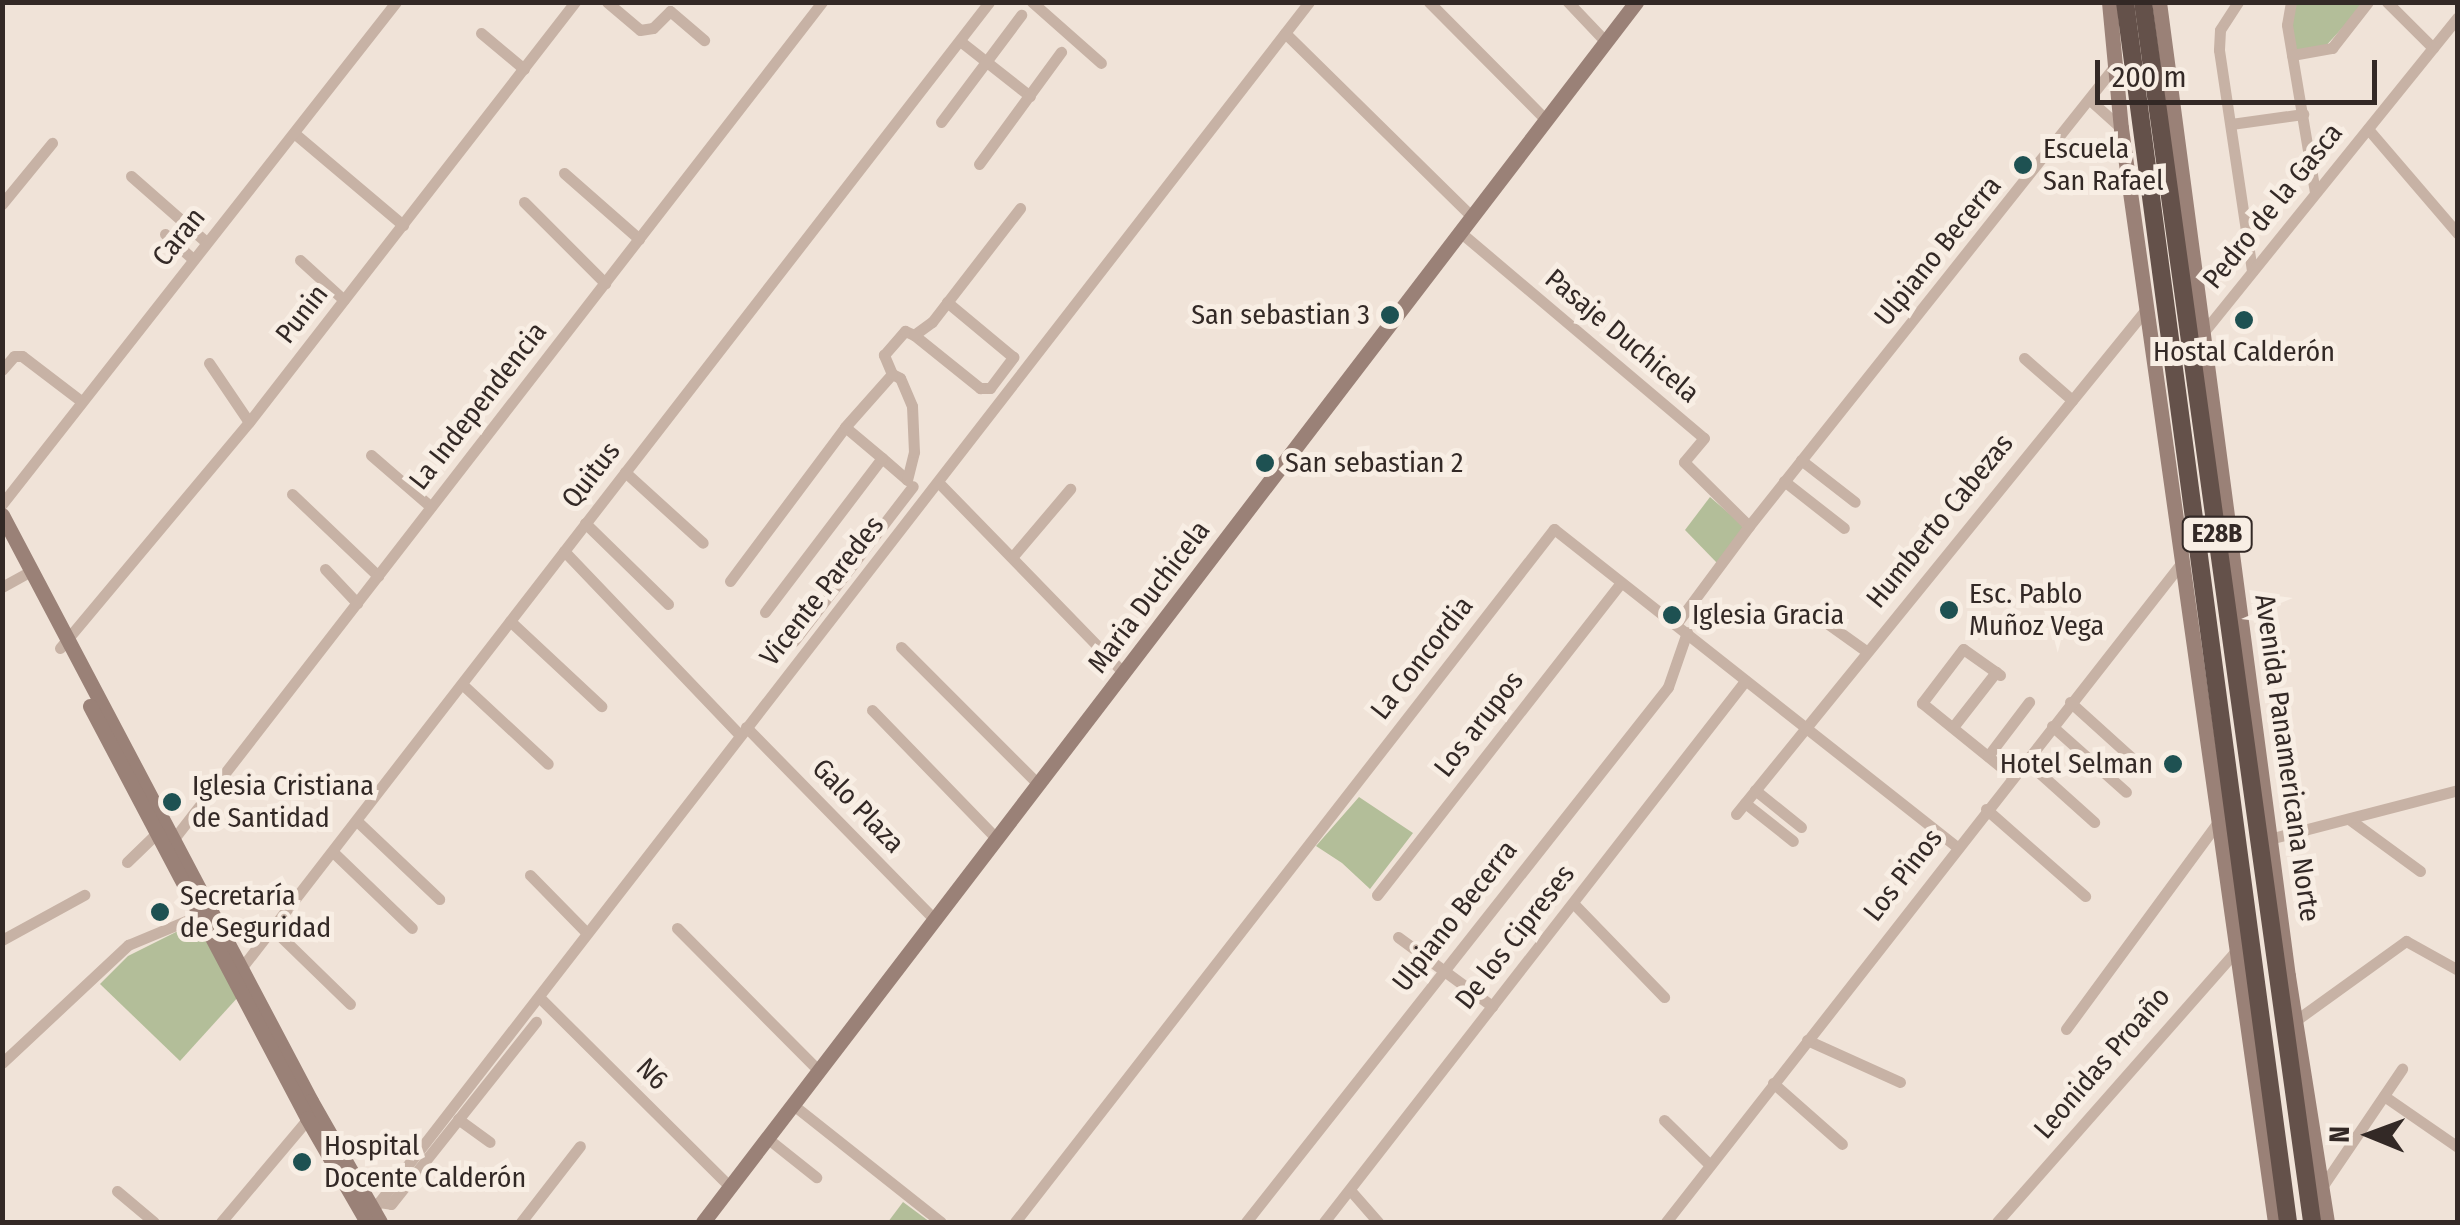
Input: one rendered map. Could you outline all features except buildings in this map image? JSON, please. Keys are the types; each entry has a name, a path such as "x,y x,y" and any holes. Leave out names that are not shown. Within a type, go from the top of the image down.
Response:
{"highway":[{"name":"E28B","path":"2125,2 2146,230 2229,781 2243,944 2258,1050 2288,1222"},
{"name":"Avenida Panamericana Norte","path":"2143,2 2185,262 2244,756 2277,940 2312,1222"},
{"path":"2220,726 2229,762 2238,766 2244,756"},
{"path":"2229,781 2232,772 2242,774 2252,804"}],"main road":[{"name":"Maria Duchicela","path":"703,1222 1636,2"},
{"path":"2109,2 2121,128 2146,230 2147,308 2219,822 2243,944"},
{"name":"Avenida Panamericana Norte","path":"2159,2 2185,262 2202,334 2270,839 2277,940 2327,1222"},
{"path":"2,515 157,834 238,974"},
{"path":"2,535 27,573"},
{"path":"64,645 173,840 312,1114 375,1214"},
{"path":"2258,1050 2275,1222"}],"street":[{"path":"375,2 392,8"},
{"name":"Punin","path":"64,645 249,422 575,2"},
{"path":"607,2 640,30 653,28 670,11 704,40"},
{"name":"La Independencia","path":"173,840 822,2"},
{"name":"Quitus","path":"238,974 989,2"},
{"path":"1032,2 1100,64"},
{"name":"Vicente Paredes","path":"375,1214 743,731 1309,2"},
{"path":"1429,2 1546,120"},
{"path":"1568,2 1606,42"},
{"path":"2238,2 2220,30 2219,50 2252,272"},
{"path":"2291,2 2287,15 2292,56 2315,193"},
{"path":"2292,56 2332,48 2368,2"},
{"path":"2386,2 2432,48"},
{"name":"Caran","path":"2,504 392,8"},
{"path":"941,122 1021,15"},
{"name":"Pedro de la Gasca","path":"2202,334 2458,18"},
{"path":"481,33 524,69"},
{"path":"1285,34 1472,217"},
{"path":"960,41 1030,96"},
{"path":"979,164 1062,52"},
{"name":"Ulpiano Becerra","path":"1246,1222 1668,686 1682,627 1748,526 2091,101 2114,67"},
{"path":"2091,101 2121,128"},
{"path":"2232,124 2303,114"},
{"path":"2368,128 2458,234"},
{"path":"294,133 403,225"},
{"path":"2,204 52,143"},
{"path":"564,172 639,239"},
{"path":"132,176 206,242"},
{"path":"524,202 605,283"},
{"path":"914,335 932,322 1020,208"},
{"name":"Pasaje Duchicela","path":"1460,232 1704,438 1684,462 1748,526"},
{"path":"165,234 192,259"},
{"path":"300,260 344,300"},
{"path":"794,641 910,483 914,452 912,406 900,378 885,366 884,355 900,334 909,331 980,388 990,388 1013,357 947,302"},
{"name":"Humberto Cabezas","path":"1793,841 1740,809 2147,308"},
{"path":"2,370 14,356 22,356 80,401"},
{"path":"2024,358 2072,400"},
{"path":"209,362 249,422"},
{"path":"730,581 845,427 892,374"},
{"path":"845,427 927,498"},
{"path":"371,455 431,507"},
{"path":"765,612 882,458"},
{"path":"1802,460 1855,502"},
{"path":"625,472 702,543"},
{"path":"1784,482 1844,528"},
{"path":"939,483 1014,555 1123,672"},
{"path":"1014,555 1070,489"},
{"path":"292,494 378,576"},
{"path":"585,523 668,604"},
{"name":"La Concordia","path":"1015,1222 1554,530 1682,627 1956,847"},
{"name":"Galo Plaza","path":"564,551 934,919"},
{"name":"Los Pinos","path":"1671,1221 1956,847 2182,561"},
{"path":"325,569 357,603"},
{"path":"2,587 27,573"},
{"name":"Los arupos","path":"1377,895 1620,583"},
{"path":"510,621 601,706"},
{"path":"1824,621 1866,651"},
{"path":"901,647 1038,784"},
{"path":"1952,727 1998,673 1963,649 1922,703 2012,776"},
{"name":"De los Cipreses","path":"1324,1222 1745,681"},
{"path":"462,684 548,764"},
{"path":"1988,756 2029,702"},
{"path":"2070,702 2132,759"},
{"path":"872,710 996,838"},
{"path":"2052,726 2126,792"},
{"path":"2025,760 2094,822"},
{"path":"1755,790 1802,827"},
{"path":"2270,839 2458,790"},
{"path":"1986,809 2084,896"},
{"path":"2349,818 2420,871"},
{"path":"358,822 439,899"},
{"path":"2066,1029 2219,822"},
{"path":"127,862 157,834"},
{"path":"334,853 412,928"},
{"path":"530,875 588,933"},
{"path":"2,940 84,895"},
{"path":"1573,902 1664,997"},
{"path":"2,1063 128,946 200,914"},
{"path":"678,928 818,1070"},
{"path":"274,930 350,1004"},
{"path":"1398,936 1492,1006"},
{"path":"2294,1021 2406,941 2458,970"},
{"name":"Leonidas Proaño","path":"1997,1222 2243,944"},
{"name":"N6","path":"539,997 730,1187"},
{"path":"375,1214 391,1204 536,1022"},
{"path":"1807,1040 1900,1082"},
{"path":"2322,1187 2402,1069"},
{"path":"1774,1083 1842,1144"},
{"path":"2384,1096 2458,1146"},
{"path":"792,1104 941,1222"},
{"path":"220,1222 312,1114"},
{"path":"458,1119 490,1142"},
{"path":"1664,1120 1710,1165"},
{"path":"766,1138 816,1177"},
{"path":"521,1222 580,1146"},
{"path":"1350,1190 1378,1222"},
{"path":"117,1191 154,1222"}],"green space":[{"path":"2295,3 2365,3 2323,49 2294,51 2290,14"},
{"path":"1710,497 1746,528 1718,564 1685,530"},
{"path":"1359,797 1413,833 1370,889 1316,846"},
{"path":"198,921 239,996 180,1061 100,984 128,956"},
{"path":"903,1202 930,1222 888,1222"}],"place":[{"name":"Escuela San Rafael","path":"2023,165"},
{"name":"San sebastian 3","path":"1390,315"},
{"name":"Hostal Calderón","path":"2244,320"},
{"name":"San sebastian 2","path":"1265,463"},
{"name":"Esc. Pablo Muñoz Vega","path":"1949,610"},
{"name":"Iglesia Gracia","path":"1672,615"},
{"name":"Hotel Selman","path":"2173,764"},
{"name":"Iglesia Cristiana de Santidad","path":"172,802"},
{"name":"Secretaría de Seguridad","path":"160,912"},
{"name":"Hospital Docente Calderón","path":"302,1162"}]}
